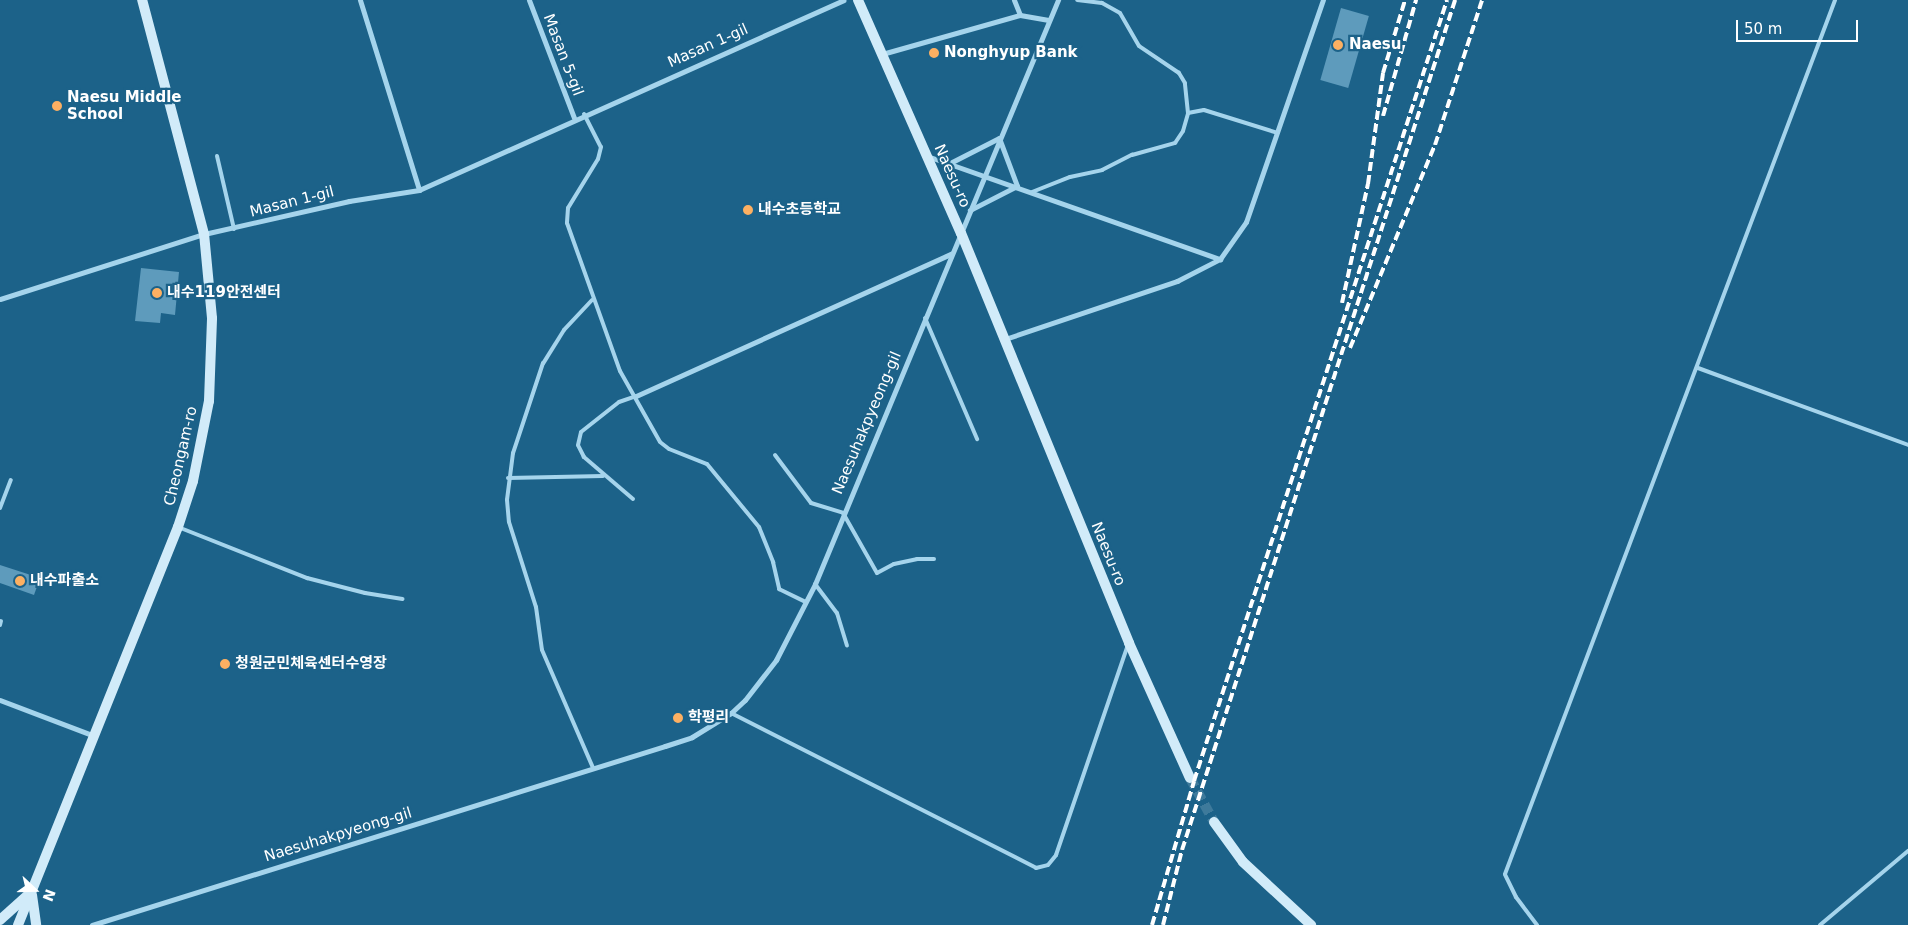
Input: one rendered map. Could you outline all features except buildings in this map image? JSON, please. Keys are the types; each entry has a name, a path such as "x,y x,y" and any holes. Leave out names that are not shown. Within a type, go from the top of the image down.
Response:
{"street":[{"name":"Cheongam-ro","path":"18,925 92,734 178,527 193,481 209,401 212,318 204,234 142,0"},
{"path":"360,0 419,190"},
{"name":"Masan 5-gil","path":"529,0 574,118"},
{"name":"Masan 1-gil","path":"0,299 204,234 234,229 350,201 419,190 574,118 843,0"},
{"name":"Naesu-ro","path":"858,0 961,233 1129,643 1190,778"},
{"path":"1014,0 1020,16"},
{"name":"Naesuhakpyeong-gil","path":"92,925 692,737 731,713 761,683 815,584 1048,20 1058,0"},
{"path":"1004,340 1178,281 1220,259 1246,222 1323,0"},
{"path":"882,54 1020,16 1048,20"},
{"path":"950,163 999,138 1017,186"},
{"path":"926,156 1017,186 1220,259"},
{"path":"969,210 1017,186"},
{"path":"636,396 952,254"},
{"path":"0,700 92,734"},
{"path":"1214,822 1243,862 1311,925"},
{"path":"0,920 31,891"},
{"path":"31,891 36,925"}],"lane":[{"path":"1032,192 1070,177 1102,170 1132,155 1175,143 1183,131 1188,113 1185,83 1179,74 1139,46 1120,12 1102,2 1077,0"},
{"path":"1537,925 1516,897 1505,874 1836,0"},
{"path":"1188,113 1204,110 1278,134"},
{"path":"584,114 601,147 598,159 568,208 567,223 592,300 620,371 636,396 660,442 669,449 707,464 728,485 759,527 773,562 779,589 806,602"},
{"path":"217,156 234,229"},
{"path":"592,300 564,330 543,362 508,478 509,522 536,607 542,650 592,768"},
{"path":"925,318 977,439"},
{"path":"1698,368 1908,445"},
{"path":"632,500 584,457 578,445 581,432 619,402 636,396"},
{"path":"775,455 811,503 843,513 877,573 894,564 918,559 934,559"},
{"path":"508,478 604,476"},
{"path":"0,508 11,480"},
{"path":"178,527 307,578 365,593 403,599"},
{"path":"815,584 837,612 847,646"},
{"path":"731,713 1036,868 1048,865 1056,855 1129,643"},
{"path":"1820,925 1908,851"}],"tunnel":[{"path":"1190,778 1214,822"}],"railway":[{"path":"1342,303 1368,184 1383,73 1405,0"},
{"path":"1383,116 1416,0"},
{"path":"1152,925 1194,781 1447,0"},
{"path":"1163,925 1182,850 1455,0"},
{"path":"1350,348 1435,145 1482,0"}],"place":[{"name":"Naesu","path":"1338,45"},
{"name":"Nonghyup Bank","path":"934,53"},
{"name":"Naesu Middle School","path":"57,106"},
{"name":"내수초등학교","path":"748,210"},
{"name":"내수119안전센터","path":"157,293"},
{"name":"내수파출소","path":"20,581"},
{"name":"청원군민체육센터수영장","path":"225,664"},
{"name":"학평리","path":"678,718"}]}
